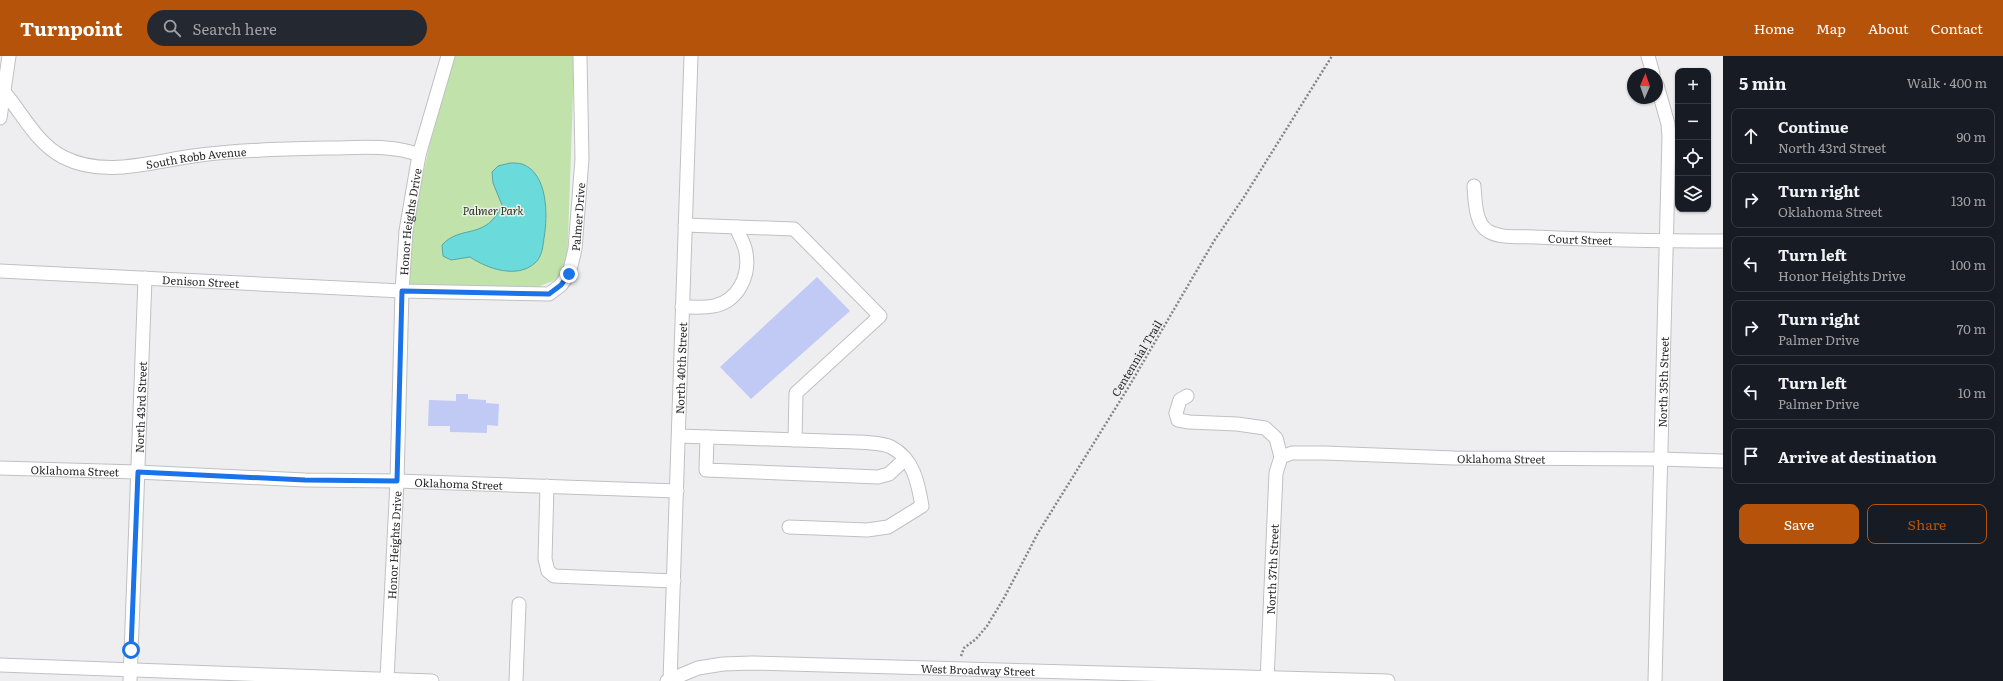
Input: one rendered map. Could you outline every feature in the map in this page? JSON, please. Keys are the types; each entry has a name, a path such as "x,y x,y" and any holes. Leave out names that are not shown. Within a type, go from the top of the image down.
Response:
{"street":[{"path":"0,118 9,56"},
{"name":"Honor Heights Drive","path":"387,679 397,481 402,291 406,231 419,155 448,56"},
{"name":"Palmer Drive","path":"402,291 549,294 561,285 569,274 575,249 582,159 580,56"},
{"name":"North 40th Street","path":"669,681 674,581 691,56"},
{"path":"1648,56 1652,68"},
{"name":"South Robb Avenue","path":"4,92 31,128 51,149 80,164 95,167 136,166 194,156 302,149 351,148 407,150 419,155"},
{"name":"North 35th Street","path":"1655,681 1667,241 1668,124 1662,104"},
{"name":"Court Street","path":"1474,186 1476,208 1481,222 1487,231 1498,235 1667,241 1723,241"},
{"path":"685,225 794,229 880,316 796,392 795,440"},
{"path":"682,307 714,306 731,299 742,284 746,272 746,252 736,227"},
{"name":"Denison Street","path":"0,271 402,291"},
{"name":"North 43rd Street","path":"130,675 146,278"},
{"path":"1187,396 1180,400 1176,413 1178,420 1189,422 1237,424 1265,428 1276,438 1281,457"},
{"path":"679,436 854,442 885,446 893,449 905,459 916,475 922,506 888,527 867,530 789,527"},
{"path":"707,437 706,470 878,477 889,474 905,459"},
{"name":"Oklahoma Street","path":"1281,457 1292,453 1324,453 1454,458 1660,459 1723,461"},
{"name":"North 37th Street","path":"1267,679 1276,473 1281,457"},
{"name":"Oklahoma Street","path":"0,468 138,472 305,480 397,481 677,491"},
{"path":"547,486 546,559 548,571 554,576 674,581"},
{"path":"516,681 519,604"},
{"name":"West Broadway Street","path":"669,681 698,668 730,663 960,669 1091,677 1388,681"},
{"path":"0,665 130,675 432,681"}],"path":[{"name":"Centennial Trail","path":"960,669 961,655 964,648 976,639 990,620 1038,533 1128,388 1214,241 1244,197 1332,56"}],"green space":[{"name":"Palmer Park","path":"454,56 573,56 574,67 567,267 558,279 532,289 406,284 412,226 431,138"}],"water":[{"path":"510,163 522,164 531,169 537,176 544,196 546,218 543,248 537,261 528,268 511,271 485,265 470,257 451,260 443,256 442,245 449,239 481,228 496,216 502,205 493,183 492,172 498,166"}],"building":[{"path":"817,277 850,311 751,399 720,367"},
{"path":"456,394 468,394 468,399 486,400 486,403 499,404 498,426 487,425 487,433 450,432 450,426 428,426 429,400 456,401"}],"route":[{"path":"131,650 138,472 305,480 397,481 402,291 549,294 561,285 569,274"}]}
